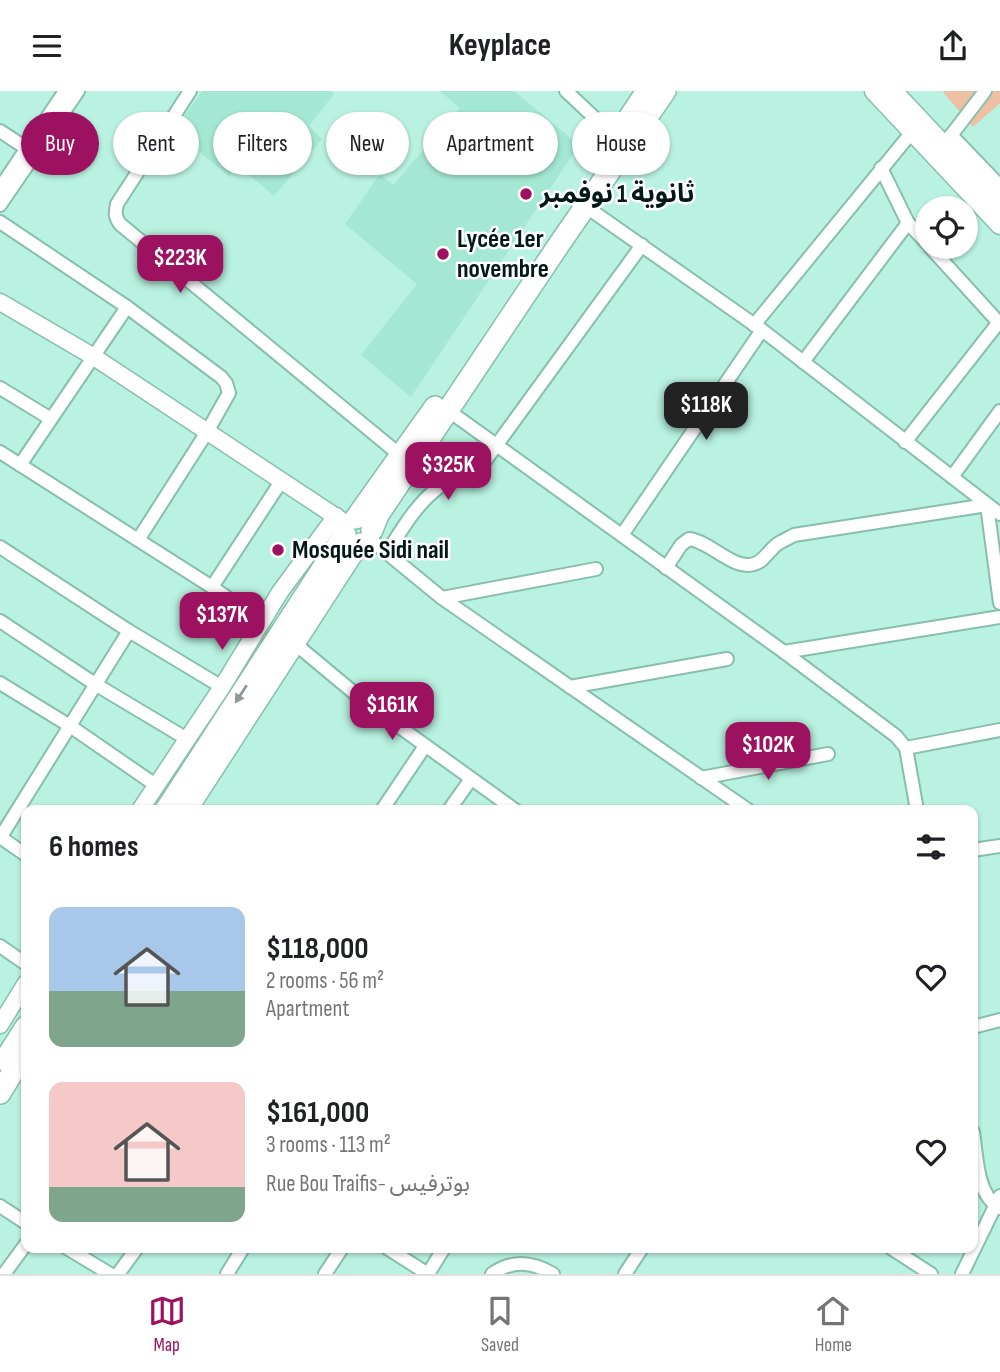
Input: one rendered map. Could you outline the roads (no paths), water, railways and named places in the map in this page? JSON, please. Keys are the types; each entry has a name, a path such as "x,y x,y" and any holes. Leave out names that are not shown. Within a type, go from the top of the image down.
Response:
{"highway":[{"path":"633,112 647,91"},
{"path":"355,529 378,515 665,91"},
{"path":"169,805 355,529 366,506 400,454 591,175"},
{"path":"190,805 355,549 355,529"},
{"path":"0,1067 21,1035"},
{"path":"0,1093 21,1059"}],"main road":[{"path":"874,91 1000,225"},
{"path":"893,91 947,140 1000,205"}],"street":[{"path":"53,112 65,91"},
{"path":"61,112 78,91"},
{"path":"190,91 117,204 114,214 131,233 400,454"},
{"path":"566,91 588,112"},
{"path":"985,91 947,140 1000,186"},
{"path":"0,131 21,145"},
{"path":"622,535 758,328 881,168 912,132"},
{"path":"0,188 21,162"},
{"path":"0,205 21,167"},
{"path":"881,168 908,223 915,230"},
{"path":"585,206 758,328 1000,514"},
{"path":"0,222 127,307 226,383 229,393 208,432 138,540"},
{"path":"803,362 908,223"},
{"path":"387,553 425,499 442,485 476,470 496,447 642,245"},
{"path":"905,442 999,323 942,259"},
{"path":"0,302 94,357 355,529 442,598 741,805"},
{"path":"20,464 127,307"},
{"path":"0,388 51,419"},
{"path":"449,411 784,652 895,736 906,748 916,805"},
{"path":"952,477 1000,411"},
{"path":"0,452 212,587 261,622"},
{"path":"212,587 282,480"},
{"path":"666,568 681,545 689,539 698,540 741,565 752,565 760,562 778,543 794,535 987,505"},
{"path":"987,505 1000,603"},
{"path":"144,805 293,573 355,529"},
{"path":"0,547 129,631 222,687"},
{"path":"442,598 596,569"},
{"path":"784,652 1000,617"},
{"path":"0,621 95,684 187,740"},
{"path":"21,852 0,838 129,631"},
{"path":"293,642 365,702 508,805"},
{"path":"570,687 726,659"},
{"path":"0,683 70,726 157,786"},
{"path":"906,748 1000,730"},
{"path":"385,805 425,746"},
{"path":"701,778 828,754"},
{"path":"453,805 471,779"},
{"path":"978,850 1000,846"},
{"path":"0,946 21,961"},
{"path":"0,1025 21,991"},
{"path":"978,1026 1000,1020"},
{"path":"978,1188 998,1203 978,1242"},
{"path":"0,1206 21,1220"},
{"path":"4,1274 21,1251"},
{"path":"75,1253 110,1274"},
{"path":"118,1274 133,1253"},
{"path":"227,1274 240,1253"},
{"path":"326,1274 339,1253"},
{"path":"395,1253 428,1274 441,1253"},
{"path":"625,1274 639,1253"},
{"path":"899,1253 931,1274"},
{"path":"962,1274 973,1253"},
{"path":"492,1274 528,1262 553,1274"}],"place":[{"name":"ثانوية 1 نوفمبر","path":"526,194"},
{"name":"Lycée 1er novembre","path":"443,254"},
{"name":"Mosquée Sidi nail","path":"278,550"}]}
